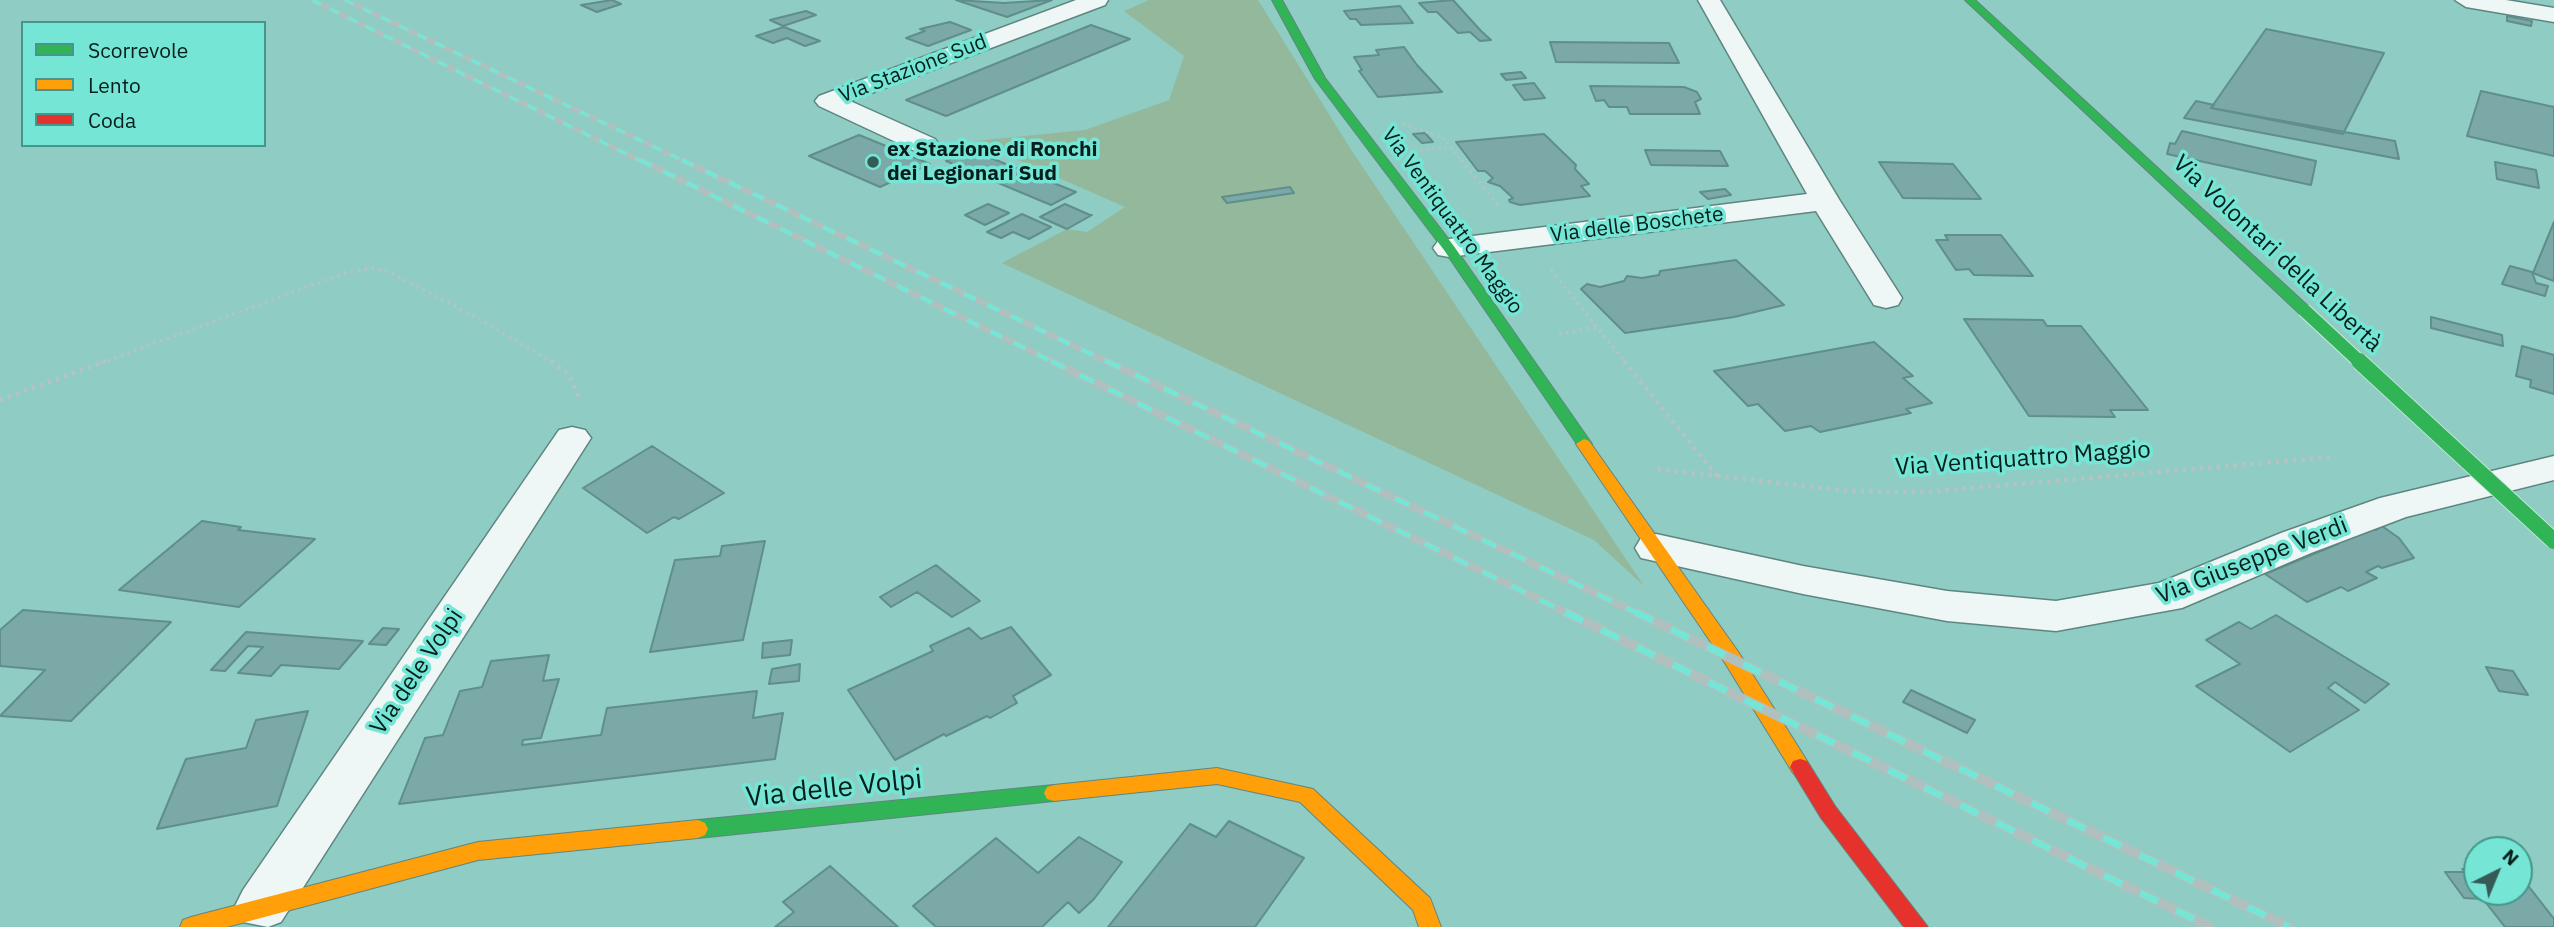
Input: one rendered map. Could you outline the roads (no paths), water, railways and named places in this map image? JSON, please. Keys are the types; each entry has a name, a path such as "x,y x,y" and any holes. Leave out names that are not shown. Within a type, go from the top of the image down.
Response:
{"street":[{"name":"Via Stazione Sud","path":"925,145 828,101 1097,0"},
{"name":"Via Ventiquattro Maggio","path":"1278,0 1320,79 1449,248 1732,657 1828,812 1917,927"},
{"path":"1709,0 1825,201 1886,298"},
{"name":"Via Volontari della Libertà","path":"1970,0 2554,541"},
{"path":"2466,0 2554,15"},
{"name":"Via delle Boschete","path":"1449,248 1825,201"},
{"name":"Via dele Volpi","path":"262,906 572,438"},
{"name":"Via Giuseppe Verdi","path":"1656,548 1803,580 1947,606 2056,616 2167,597 2296,543 2395,507 2554,468"},
{"name":"Via delle Volpi","path":"191,927 262,906 478,851 1217,776 1306,794 1422,905 1430,927"}],"railway":[{"path":"312,0 643,162"},
{"path":"345,0 686,162"},
{"path":"640,160 1055,363"},
{"path":"682,160 1110,363"},
{"path":"1051,361 1569,614"},
{"path":"1106,361 1639,614"},
{"path":"1565,612 2210,927"},
{"path":"1635,612 2289,927"}],"place":[{"name":"ex Stazione di Ronchi dei Legionari Sud","path":"873,162"}]}
